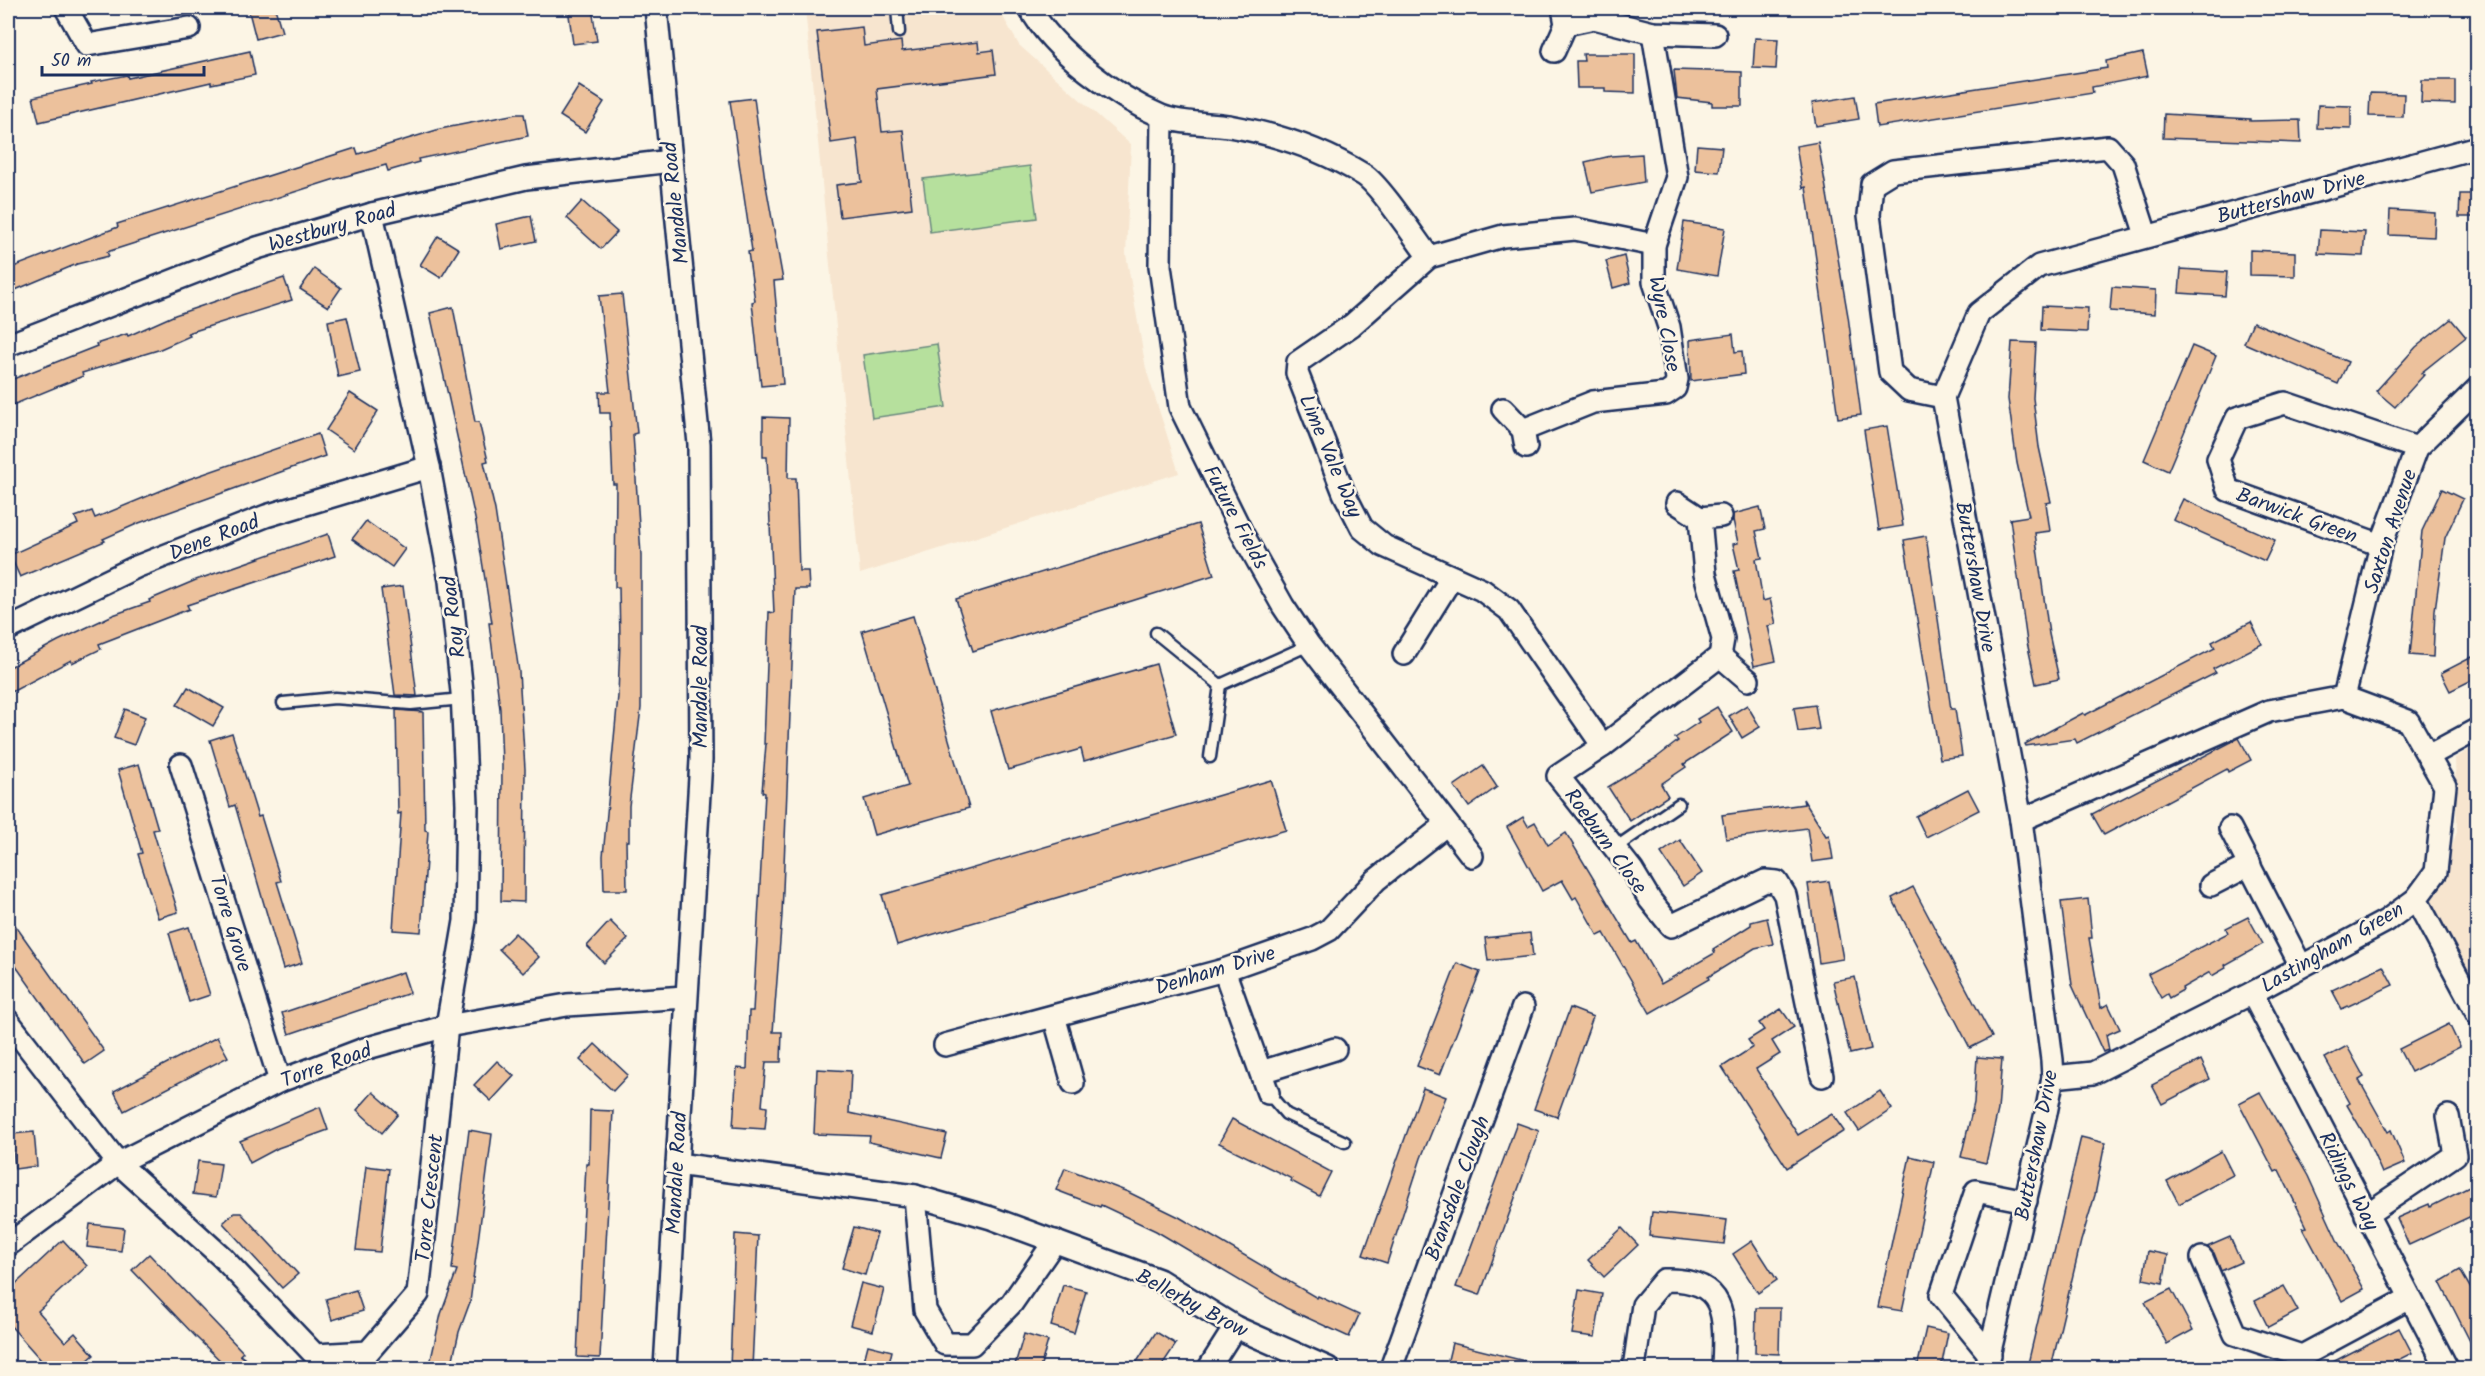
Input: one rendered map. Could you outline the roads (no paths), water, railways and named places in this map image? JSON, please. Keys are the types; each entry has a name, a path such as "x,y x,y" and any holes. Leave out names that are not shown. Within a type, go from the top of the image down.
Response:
{"street":[{"path":"66,8 87,45 189,28"},
{"name":"Mandale Road","path":"656,8 699,444 700,760 665,1368"},
{"path":"1030,8 1035,18 1065,51 1113,90 1162,117 1232,127 1310,146 1367,177 1429,257 1503,236 1575,229 1654,244 1677,177 1653,33"},
{"path":"1554,51 1565,16 1594,18 1653,33 1716,35"},
{"name":"Future Fields","path":"1162,117 1160,266 1180,407 1242,533 1283,606 1310,645 1472,856"},
{"path":"1943,397 1909,390 1890,372 1869,216 1872,184 1893,171 2108,147 2123,164 2146,235"},
{"name":"Buttershaw Drive","path":"1988,1362 2053,1077 2021,820 1943,397 1979,313 2039,266 2146,235 2478,147"},
{"name":"Westbury Road","path":"8,345 257,248 372,214 526,178 671,160"},
{"name":"Roy Road","path":"372,214 429,467 450,581 462,699 467,804 465,921 447,1026"},
{"name":"Wyre Close","path":"1503,409 1525,438 1593,402 1666,394 1675,388 1677,379 1669,327 1653,282 1654,244"},
{"name":"Lime Vale Way","path":"1429,257 1352,325 1298,362 1297,373 1344,493 1362,528 1384,546 1482,590 1509,610 1602,746"},
{"name":"Saxton Avenue","path":"2344,698 2381,545 2417,448 2478,388"},
{"name":"Barwick Green","path":"2381,545 2228,490 2218,459 2237,418 2285,403 2417,448"},
{"name":"Dene Road","path":"8,629 136,567 266,516 429,467"},
{"path":"1677,503 1711,517 1706,574 1723,639 1720,656 1748,680"},
{"path":"1404,654 1452,577"},
{"name":"Roeburn Close","path":"1720,656 1602,746 1558,776 1632,870 1650,900 1671,926 1765,881 1777,882 1785,895 1822,1076"},
{"name":"Lastingham Green","path":"2021,820 2269,711 2344,698 2408,721 2445,786 2436,872 2416,899 2386,921 2252,993 2093,1073 2053,1077"},
{"path":"2428,756 2478,729"},
{"name":"Torre Grove","path":"181,765 280,1081"},
{"name":"Denham Drive","path":"945,1045 1224,970 1329,930 1376,880 1447,824"},
{"path":"2230,828 2301,966"},
{"path":"2211,885 2250,865"},
{"path":"2416,899 2478,1015"},
{"path":"1224,970 1268,1093"},
{"name":"Ridings Way","path":"2252,993 2447,1368"},
{"name":"Torre Road","path":"8,1245 118,1163 280,1081 364,1049 447,1026 567,1005 685,997"},
{"name":"Bransdale Clough","path":"1391,1368 1523,1008"},
{"path":"1054,1016 1073,1083"},
{"name":"Torre Crescent","path":"8,1021 118,1163 222,1257 315,1355 371,1360 418,1294 447,1026"},
{"path":"1262,1072 1335,1049"},
{"path":"2366,1215 2455,1155 2448,1116"},
{"name":"Bellerby Brow","path":"676,1164 915,1196 991,1218 1159,1280 1235,1327 1328,1368"},
{"path":"1988,1362 1941,1295 1976,1191 2026,1201"},
{"path":"915,1196 925,1310 945,1344 972,1344 1012,1303 1055,1241"},
{"path":"2202,1258 2235,1334 2302,1356 2410,1298"},
{"path":"1634,1368 1643,1305 1664,1280 1686,1279 1708,1290 1716,1299 1725,1321 1723,1368"},
{"path":"1209,1368 1235,1327"}],"lane":[{"path":"897,8 899,32"},
{"path":"1156,633 1220,685"},
{"path":"1220,685 1310,645"},
{"path":"1210,757 1220,685"},
{"path":"283,703 335,698 411,704 462,699"},
{"path":"1615,848 1679,804"},
{"path":"1268,1093 1286,1113 1345,1142"}]}
